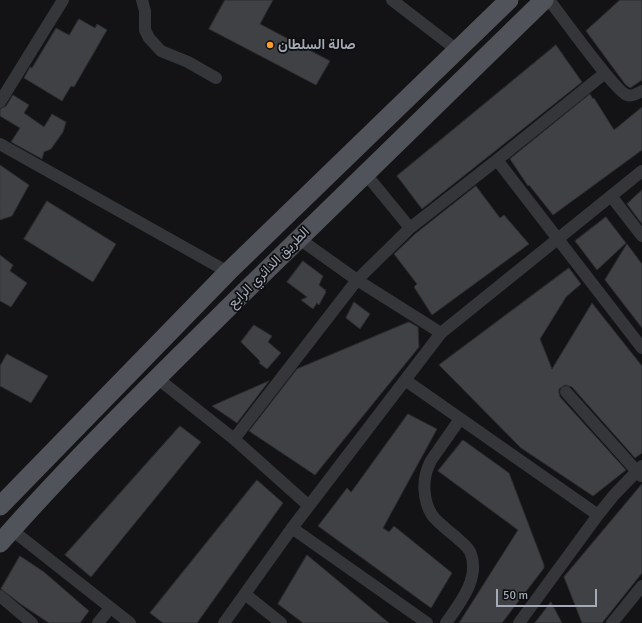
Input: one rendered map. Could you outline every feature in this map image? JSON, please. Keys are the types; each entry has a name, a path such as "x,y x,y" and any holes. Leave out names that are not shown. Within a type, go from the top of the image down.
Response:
{"main road":[{"name":"الطريق الدائري الرابع","path":"0,506 228,272 509,0"},
{"name":"الطريق الدائري الرابع","path":"6,536 157,378 364,173 544,0"}],"street":[{"path":"0,102 63,0"},
{"path":"142,0 145,11 145,30 149,38 161,51 188,62 216,78"},
{"path":"392,0 457,50"},
{"path":"549,0 604,73 620,90 631,96 642,91"},
{"path":"234,440 357,280 410,228 604,73"},
{"path":"0,144 228,272"},
{"path":"497,160 558,238 591,284 642,348"},
{"path":"224,623 292,528 441,333 642,171"},
{"path":"364,173 410,228"},
{"path":"611,196 642,236"},
{"path":"298,238 357,280 441,333"},
{"path":"157,378 234,440 310,506"},
{"path":"405,380 460,420 598,515"},
{"path":"519,623 598,515 640,471 566,392"},
{"path":"446,623 468,589 473,564 471,552 432,515 424,490 425,477 429,463 460,420"},
{"path":"292,528 427,623"},
{"path":"6,536 130,623"},
{"path":"612,623 642,586"},
{"path":"245,594 281,623"},
{"path":"0,596 32,623"},
{"path":"98,623 110,608"}],"building":[{"name":"صالة السلطان","path":"225,0 273,0 260,24 330,61 316,85 209,29"},
{"path":"620,0 642,0 642,80 630,88 625,84 586,31"},
{"path":"79,19 95,28 97,24 107,30 74,87 71,86 62,101 24,78 30,67 32,68 56,28 69,35"},
{"path":"556,45 582,82 422,209 397,176"},
{"path":"590,94 614,130 642,107 642,150 553,215 529,185 528,186 510,159"},
{"path":"13,95 29,105 24,113 44,127 52,114 66,122 63,132 51,149 44,152 42,159 11,142 20,128 0,116 0,109 6,106"},
{"path":"0,165 29,185 12,216 0,220"},
{"path":"476,186 500,218 504,215 529,244 432,315 414,287 417,284 394,254 415,234"},
{"path":"642,190 642,224 627,204"},
{"path":"47,201 116,244 93,282 24,239"},
{"path":"606,217 626,243 597,270 575,241"},
{"path":"627,244 642,264 642,328 605,280"},
{"path":"0,255 13,265 10,271 27,283 11,307 0,301"},
{"path":"303,261 323,276 319,285 325,290 326,289 326,292 319,305 317,303 313,309 301,300 307,297 287,282"},
{"path":"569,268 581,284 566,297 540,339 552,369 592,303 642,366 642,453 635,458 572,387 565,385 559,389 560,397 626,470 593,496 521,448 439,365"},
{"path":"354,302 370,314 360,329 346,318"},
{"path":"409,322 418,327 419,347 315,475 249,431 297,369"},
{"path":"254,325 272,336 268,342 281,353 267,369 259,363 260,361 241,342"},
{"path":"7,354 48,376 31,403 0,386 0,366"},
{"path":"269,381 237,423 212,406 232,397"},
{"path":"408,414 437,429 383,528 389,532 394,526 452,573 431,608 318,526 347,488 351,492"},
{"path":"180,426 201,442 91,577 65,555"},
{"path":"463,440 509,473 544,565 544,568 502,623 459,623 518,530 438,471"},
{"path":"257,480 283,503 197,623 163,623 150,613"},
{"path":"642,484 642,573 602,623 582,623 564,577"},
{"path":"307,555 389,623 303,623 278,604"},
{"path":"20,556 44,572 89,611 80,623 49,623 1,589"},
{"path":"551,602 562,623 535,623"}],"place":[{"name":"صالة السلطان","path":"270,45"}]}
